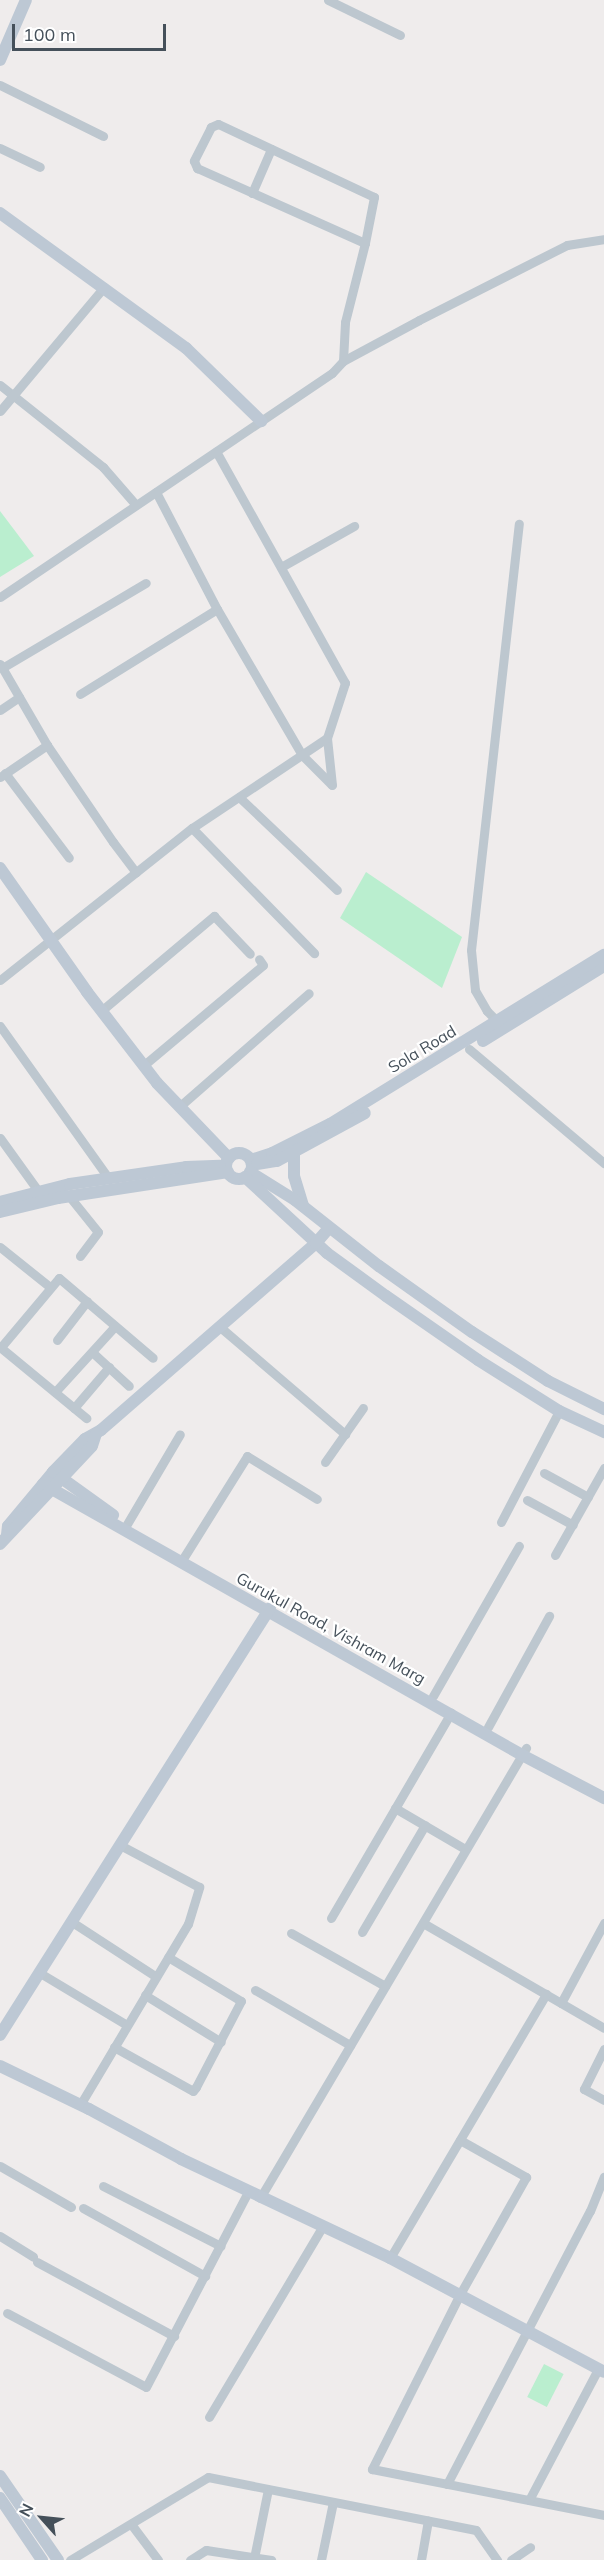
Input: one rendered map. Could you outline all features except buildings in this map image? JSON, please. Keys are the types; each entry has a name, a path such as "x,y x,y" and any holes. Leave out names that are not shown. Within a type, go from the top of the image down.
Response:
{"street":[{"path":"0,60 26,0"},
{"path":"328,0 400,35"},
{"path":"0,85 103,136"},
{"path":"343,361 345,322 365,243 374,197 271,149 214,125 211,127 194,161 197,168 365,243"},
{"path":"0,148 39,167"},
{"path":"252,193 271,149"},
{"path":"0,213 186,348 261,421"},
{"path":"0,597 332,373 343,361 567,245 604,239"},
{"path":"0,411 104,287"},
{"path":"0,385 103,467 136,505"},
{"path":"156,492 217,609 302,755 333,785 327,738 345,683 216,451"},
{"path":"498,1022 487,1011 475,990 471,950 519,524"},
{"path":"281,567 354,526"},
{"path":"136,872 47,745 1,666 146,583"},
{"path":"80,694 217,609"},
{"path":"0,710 19,697"},
{"path":"0,980 192,828 327,738"},
{"path":"47,745 3,775 69,858"},
{"path":"239,797 337,890"},
{"path":"192,828 314,953"},
{"path":"3,877 51,939 101,1011 228,1165 236,1178 249,1169"},
{"path":"101,1011 214,916 250,954"},
{"name":"Sola Road","path":"249,1169 272,1153 330,1124 604,955"},
{"path":"144,1065 263,965 259,959"},
{"name":"Sola Road","path":"249,1169 277,1161 334,1132 604,966"},
{"path":"180,1106 309,993"},
{"path":"0,1026 109,1179"},
{"path":"469,1049 604,1163"},
{"path":"0,1138 39,1192"},
{"path":"294,1152 294,1176 303,1207"},
{"path":"0,1212 228,1165 241,1153 249,1169 316,1243 386,1296 559,1411 604,1432"},
{"path":"0,1202 109,1179 186,1167 228,1165"},
{"path":"249,1169 472,1332 548,1381 604,1409"},
{"path":"69,1196 99,1232 80,1256"},
{"path":"3,1540 15,1531 85,1439 96,1434 220,1327 316,1243 329,1228"},
{"path":"0,1247 50,1287"},
{"path":"86,1418 0,1347 59,1278 153,1358"},
{"path":"57,1340 87,1301"},
{"path":"55,1392 115,1326"},
{"path":"220,1327 345,1434"},
{"path":"92,1352 129,1386"},
{"path":"74,1408 109,1367"},
{"path":"325,1462 363,1408"},
{"path":"501,1522 559,1411"},
{"path":"128,1524 180,1434"},
{"path":"184,1557 247,1456 317,1499"},
{"path":"555,1555 604,1468"},
{"path":"544,1473 588,1497"},
{"name":"Gurukul Road, Vishram Marg","path":"57,1475 128,1524 269,1610 433,1696 488,1727 524,1752 604,1791"},
{"name":"Gurukul Road, Vishram Marg","path":"47,1486 604,1798"},
{"path":"527,1500 573,1524"},
{"path":"433,1696 519,1546"},
{"path":"0,2035 269,1610"},
{"path":"488,1727 549,1616"},
{"path":"331,1918 451,1713"},
{"path":"260,2198 524,1752"},
{"path":"395,1808 465,1849"},
{"path":"362,1932 425,1825"},
{"path":"80,2104 188,1924 199,1887 120,1845"},
{"path":"72,1922 155,1976"},
{"path":"423,1923 604,2028"},
{"path":"561,2003 604,1923"},
{"path":"291,1934 385,1986"},
{"path":"114,2047 193,2091 241,2001 168,1957"},
{"path":"40,1972 127,2025"},
{"path":"255,1990 350,2045"},
{"path":"390,2258 546,1994"},
{"path":"145,1995 221,2042"},
{"path":"604,2049 584,2089 604,2100"},
{"path":"0,2066 80,2104 260,2198 390,2258 601,2371 529,2500"},
{"path":"460,2140 526,2177 459,2296 372,2469 604,2515"},
{"path":"0,2166 71,2207"},
{"path":"447,2484 590,2211 604,2177"},
{"path":"103,2186 221,2246"},
{"path":"7,2313 146,2387 248,2192"},
{"path":"83,2208 205,2276"},
{"path":"209,2417 323,2226"},
{"path":"0,2236 35,2260 174,2336"},
{"path":"0,2476 58,2560"},
{"path":"70,2560 208,2477 476,2530 497,2560"},
{"path":"254,2558 268,2489"},
{"path":"0,2498 42,2560"},
{"path":"321,2560 333,2502"},
{"path":"421,2560 428,2521"},
{"path":"131,2524 158,2560"},
{"path":"511,2560 530,2547"},
{"path":"190,2560 206,2550 271,2560"}],"green space":[{"path":"0,511 34,556 0,577"},
{"path":"366,872 462,937 442,988 340,918"},
{"path":"544,2364 564,2374 547,2407 527,2397"}]}
